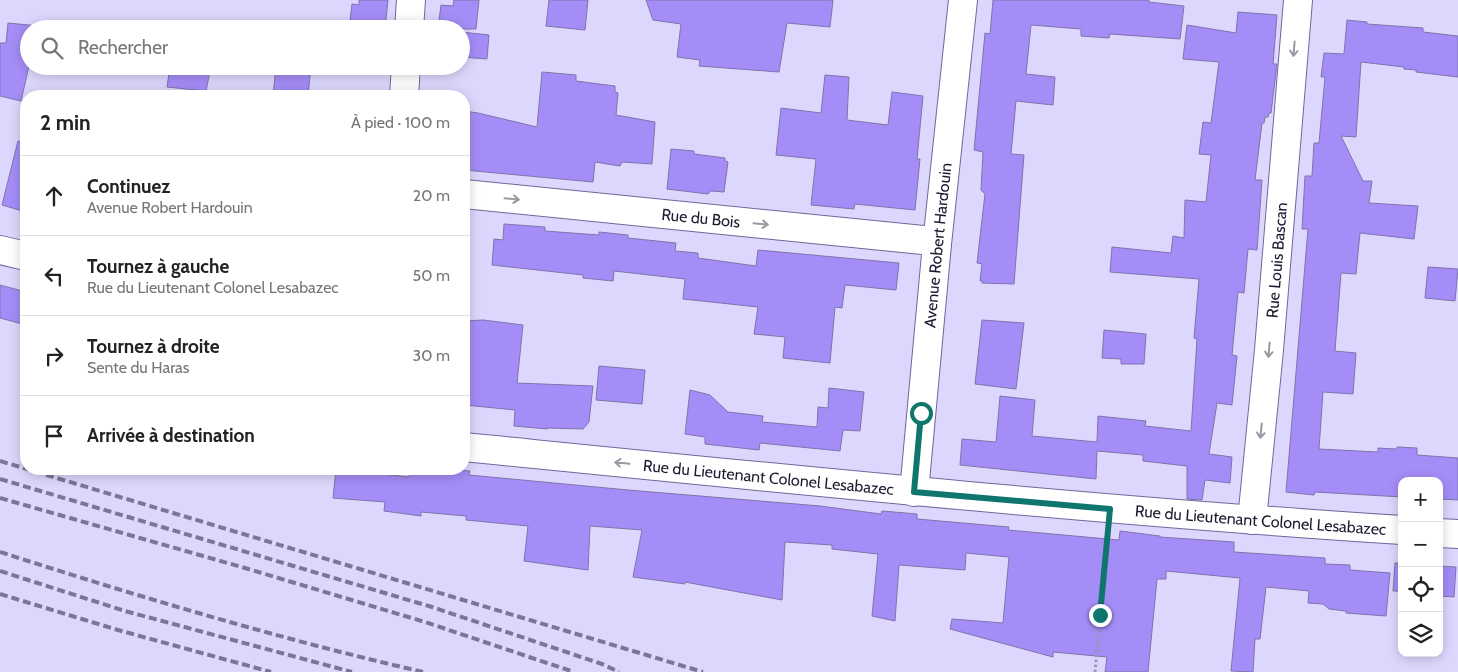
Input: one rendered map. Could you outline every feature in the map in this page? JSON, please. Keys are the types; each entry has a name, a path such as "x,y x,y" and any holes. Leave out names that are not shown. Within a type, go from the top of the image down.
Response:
{"street":[{"path":"410,20 411,0"},
{"name":"Avenue Robert Hardouin","path":"914,492 937,244 963,0"},
{"name":"Rue Louis Bascan","path":"1252,520 1298,0"},
{"path":"404,90 405,75"},
{"name":"Rue du Bois","path":"470,195 922,240 937,244"},
{"path":"0,250 20,255"},
{"name":"Rue du Lieutenant Colonel Lesabazec","path":"470,448 914,492 1110,509 1398,530"},
{"path":"1443,533 1458,534"}],"path":[{"path":"1095,672 1110,509"}],"building":[{"path":"359,0 388,0 386,20 350,20 352,4 359,5"},
{"path":"454,0 479,0 476,29 470,29 470,20 439,20 441,5 453,6"},
{"path":"549,0 588,0 585,30 546,26"},
{"path":"646,0 833,0 830,27 787,23 779,72 699,66 700,60 677,57 681,24 653,20"},
{"path":"993,0 1149,0 1149,2 1184,6 1180,39 1110,34 1109,38 1081,36 1081,29 1031,25 1026,74 1055,77 1053,105 1016,101 1011,154 1024,155 1014,284 982,283 982,280 980,281 982,264 977,263 985,194 981,190 983,152 974,150 985,33 990,34"},
{"path":"1238,12 1277,15 1273,64 1277,64 1271,113 1269,113 1268,117 1265,117 1264,123 1262,123 1255,180 1262,180 1257,250 1248,249 1244,293 1238,292 1232,355 1237,356 1232,405 1217,403 1209,454 1232,457 1230,483 1205,480 1202,500 1187,499 1187,466 1143,461 1143,455 1097,451 1096,479 960,465 962,439 996,442 1000,396 1035,400 1032,436 1097,442 1098,416 1146,421 1145,426 1191,431 1197,339 1194,338 1199,279 1110,272 1112,247 1171,253 1173,236 1184,238 1185,200 1206,202 1211,155 1199,154 1203,122 1211,123 1219,62 1183,59 1187,25 1236,33"},
{"path":"1347,20 1367,22 1367,24 1423,28 1423,32 1458,36 1458,77 1416,72 1416,70 1404,69 1404,67 1361,62 1356,137 1341,136 1363,181 1372,181 1369,203 1418,206 1414,239 1360,233 1356,274 1341,273 1335,351 1356,353 1353,394 1323,392 1319,449 1378,452 1378,448 1417,448 1417,455 1458,458 1458,500 1443,499 1443,477 1398,477 1398,497 1315,492 1314,495 1286,492 1308,229 1302,229 1305,176 1312,176 1314,143 1319,143 1325,77 1321,77 1324,53 1344,54"},
{"path":"8,23 20,24 20,75 27,75 24,90 20,90 20,101 0,96 0,43 6,43"},
{"path":"470,33 489,35 487,59 470,58"},
{"path":"542,72 576,75 576,81 615,86 615,92 618,93 616,115 655,122 652,164 622,162 620,166 595,162 593,182 470,171 470,112 537,127"},
{"path":"169,75 209,75 206,90 167,87"},
{"path":"275,75 310,75 309,90 274,90"},
{"path":"825,75 849,77 847,120 888,125 892,92 923,96 917,159 920,159 915,210 855,204 854,209 811,205 816,159 776,155 781,108 821,113"},
{"path":"18,141 20,141 20,210 2,205"},
{"path":"671,149 694,151 694,154 725,158 725,161 728,162 724,192 711,191 708,194 667,189"},
{"path":"504,224 545,227 545,231 599,235 599,232 628,235 628,238 676,243 675,251 698,253 698,258 756,266 758,250 899,263 896,290 845,285 842,308 835,307 830,363 783,358 785,337 754,334 758,307 683,299 685,279 614,271 613,281 583,278 583,275 492,265 494,239 503,240"},
{"path":"1428,267 1458,269 1455,301 1425,298"},
{"path":"0,285 20,290 20,323 0,318"},
{"path":"483,320 523,325 517,383 593,386 589,422 583,429 547,429 514,426 515,410 470,406 470,321"},
{"path":"982,320 1024,323 1016,389 975,384"},
{"path":"1104,330 1146,334 1144,364 1121,364 1121,359 1102,358"},
{"path":"599,366 645,370 642,404 596,400"},
{"path":"829,388 864,392 860,431 843,430 840,451 760,443 759,450 705,444 705,437 685,434 690,390 710,395 728,412 763,416 762,422 817,427 818,407 828,408"},
{"path":"335,475 391,475 409,477 409,475 469,475 820,506 881,514 882,511 917,514 917,519 1009,527 1008,530 1119,540 1120,531 1160,537 1234,542 1234,552 1325,558 1325,564 1350,565 1350,570 1390,573 1386,616 1346,613 1346,611 1329,609 1323,604 1308,603 1309,591 1266,587 1260,639 1255,639 1253,672 1231,671 1240,578 1166,571 1166,579 1157,579 1148,672 1105,672 1107,657 1053,652 1053,657 950,629 952,619 1003,623 1009,557 966,553 965,570 899,565 895,621 872,616 878,554 832,549 832,545 785,542 782,600 685,582 685,584 633,577 642,530 590,526 588,570 524,561 528,526 466,520 466,516 421,512 421,516 384,511 385,502 333,498"},
{"path":"1395,563 1398,563 1398,591 1393,591"},
{"path":"1443,566 1456,567 1454,597 1443,596"}],"railway":[{"path":"0,461 20,467"},
{"path":"47,475 703,672"},
{"path":"0,479 432,607 602,664 619,672"},
{"path":"0,498 425,622 574,672"},
{"path":"0,552 210,616 316,646 423,672"},
{"path":"0,571 125,611 352,672"},
{"path":"0,594 118,630 271,672"}],"route":[{"path":"921,413 914,492 1110,509 1100,615"}]}
